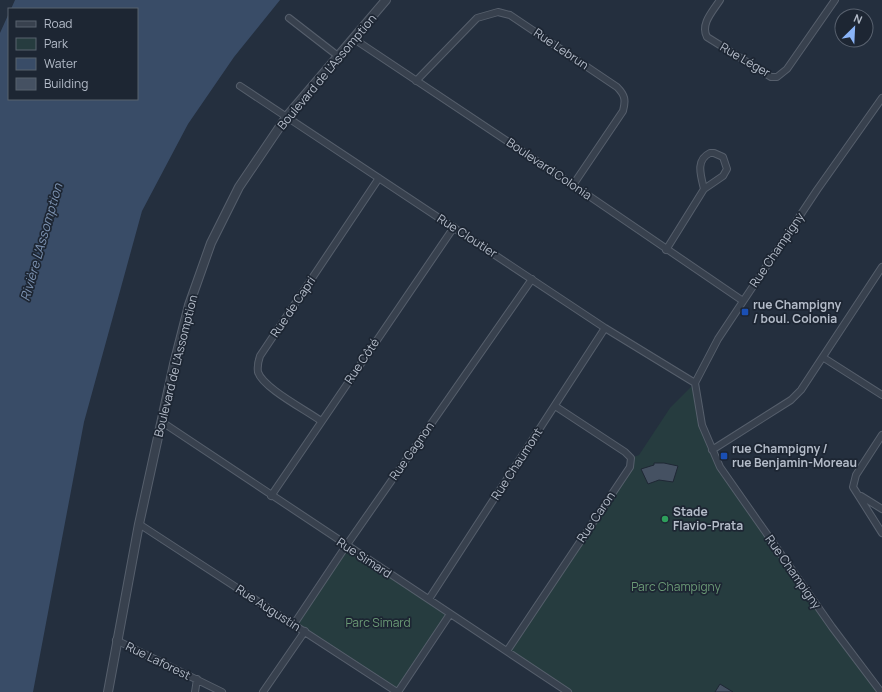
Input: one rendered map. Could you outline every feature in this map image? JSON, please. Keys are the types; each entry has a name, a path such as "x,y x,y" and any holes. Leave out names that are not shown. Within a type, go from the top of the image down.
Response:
{"street":[{"name":"Boulevard de L'Assomption","path":"108,692 116,640 139,524 162,422 189,305 211,243 239,187 287,116 386,0"},
{"name":"Rue Léger","path":"720,0 705,25 704,31 707,37 771,77 778,77 787,69 835,0"},
{"name":"Rue Lebrun","path":"416,81 477,18 498,12 510,15 624,93 626,101 623,111 573,185"},
{"path":"289,18 338,56"},
{"name":"Boulevard Colonia","path":"354,39 573,185 666,250 743,301"},
{"name":"Rue Cloutier","path":"240,86 606,328 695,384"},
{"name":"Rue Champigny","path":"881,692 832,628 720,467 702,425 695,384 718,339 817,190 882,98"},
{"path":"666,250 704,189 725,172 727,168 725,160 719,154 710,153 702,158 700,163 704,189"},
{"name":"Rue de Capri","path":"321,421 266,384 258,373 257,366 260,356 379,178"},
{"name":"Rue Côté","path":"272,496 321,421 454,227"},
{"path":"712,450 791,400 801,390 824,358 882,267"},
{"path":"876,277 882,281"},
{"name":"Rue Gagnon","path":"294,624 346,546 532,279"},
{"name":"Rue Chaumont","path":"429,599 606,328"},
{"path":"824,358 882,395"},
{"name":"Rue Caron","path":"507,652 630,467 631,458 625,452 555,406"},
{"name":"Rue Simard","path":"162,422 346,546 429,599 568,692"},
{"path":"882,435 856,475 853,487 860,495 882,533"},
{"path":"860,495 882,509"},
{"name":"Rue Augustin","path":"139,524 398,692"},
{"path":"398,692 450,614"},
{"path":"263,692 305,631"},
{"name":"Rue Laforest","path":"116,640 222,692"},
{"path":"195,692 197,679"}],"green space":[{"name":"Parc Champigny","path":"695,383 702,425 720,467 881,692 568,692 507,651 630,467 631,458 639,455 670,408"},
{"name":"Parc Simard","path":"346,546 450,614 398,692 294,624"}],"water":[{"name":"Rivière L'Assomption","path":"15,0 280,0 234,57 188,124 142,211 84,422 33,692 0,692 0,33 8,15 8,100 138,100 138,8 11,8"}],"building":[{"path":"654,463 664,463 678,466 673,482 659,480 648,484 641,469 654,465"},
{"path":"720,684 733,692 715,692"}],"place":[{"name":"rue Champigny / boul. Colonia","path":"745,312"},
{"name":"rue Champigny / rue Benjamin-Moreau","path":"724,456"},
{"name":"Stade Flavio-Prata","path":"665,519"}]}
